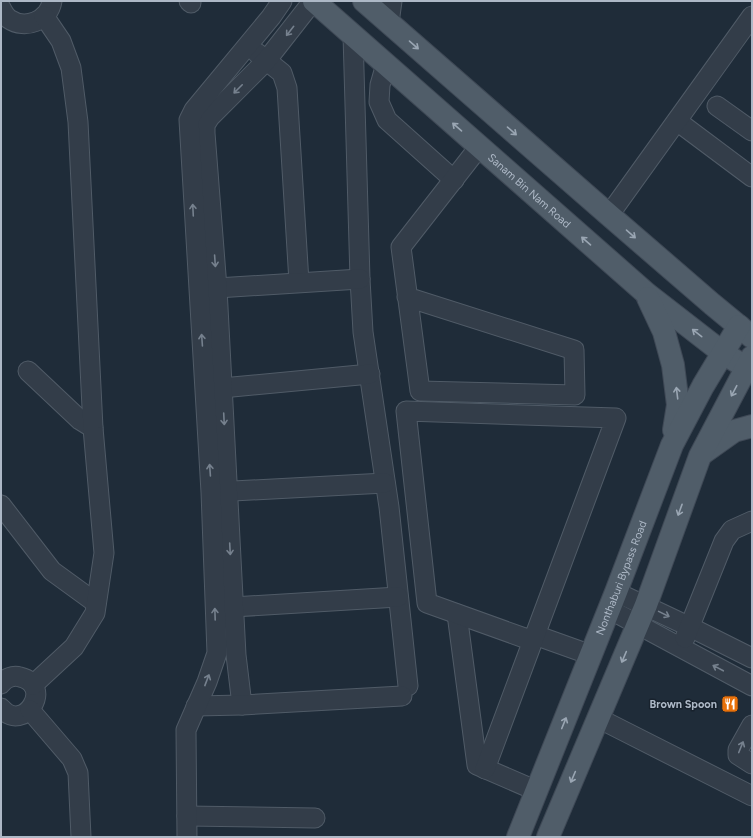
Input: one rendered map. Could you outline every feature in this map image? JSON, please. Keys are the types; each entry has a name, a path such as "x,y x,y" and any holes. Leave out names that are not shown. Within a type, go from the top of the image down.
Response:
{"main road":[{"name":"Sanam Bin Nam Road","path":"313,1 647,294 723,353 750,365"},
{"path":"364,1 609,215 745,331"},
{"path":"647,294 664,332 673,365 678,405 672,445"},
{"name":"Nonthaburi Bypass Road","path":"518,837 591,655 672,445 703,386 723,353 745,331"},
{"path":"548,837 646,605 700,456 750,365"},
{"path":"700,456 734,431 752,426"}],"street":[{"path":"242,705 236,655 233,607 219,492 204,242 205,133 197,123 194,110 271,18 282,1"},
{"path":"197,123 210,117 266,61 313,1"},
{"path":"389,23 392,1"},
{"path":"1,8 9,19 18,23 27,24 36,22 48,9 71,68 77,114 93,428 104,553 95,613 74,647 33,685"},
{"path":"609,215 752,16"},
{"path":"196,706 242,705 405,691 389,507 363,332 360,279 353,35"},
{"path":"248,45 282,73 287,88 299,282"},
{"path":"386,64 380,85 379,102 388,120 454,180"},
{"path":"717,106 752,131"},
{"path":"677,121 752,177"},
{"path":"407,297 574,350 576,395 420,391 407,297 401,247 479,147"},
{"path":"187,837 186,730 217,653 222,388 217,288 204,242"},
{"path":"217,288 360,279"},
{"path":"28,371 80,420 93,428"},
{"path":"222,388 370,374"},
{"path":"485,768 534,638 616,418 406,411 427,603 457,614 534,638 591,655"},
{"path":"219,492 385,484"},
{"path":"1,505 52,571 96,603"},
{"path":"680,648 724,541 732,530 752,521"},
{"path":"233,607 398,597"},
{"path":"612,600 646,605 752,658"},
{"path":"612,600 638,625 752,686"},
{"path":"457,614 477,765 537,790"},
{"path":"217,653 236,655"},
{"path":"1,710 13,716 20,716 30,710 36,698 36,691 29,680 23,677 4,676"},
{"path":"30,710 72,759 78,774 81,837"},
{"path":"598,718 752,796"},
{"path":"752,725 738,750 738,755 752,764"},
{"path":"187,816 315,818"}],"place":[{"name":"Brown Spoon","path":"730,704"}]}
